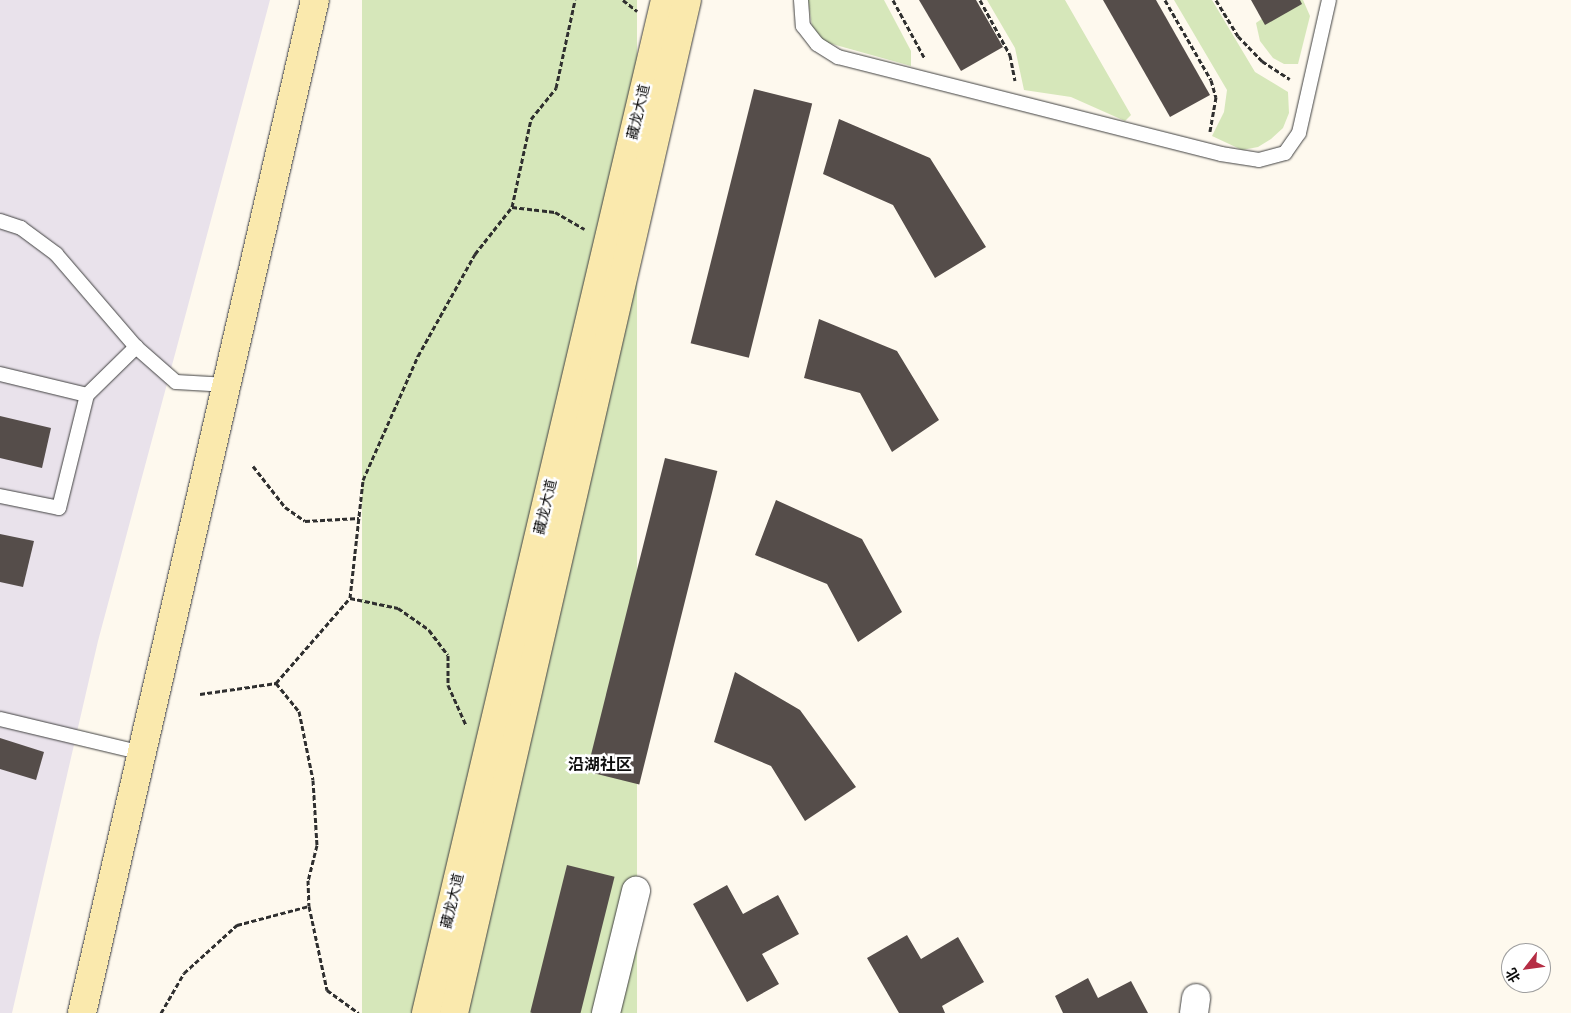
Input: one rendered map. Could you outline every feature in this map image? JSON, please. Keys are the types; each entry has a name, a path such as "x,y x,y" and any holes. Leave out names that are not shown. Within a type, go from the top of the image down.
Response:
{"main road":[{"path":"82,1013 228,385 315,0"},
{"path":"101,1013 332,0"},
{"name":"藏龙大道","path":"426,1013 665,0"},
{"name":"藏龙大道","path":"454,1013 688,0"}],"street":[{"path":"606,1013 636,891"}],"lane":[{"path":"801,0 803,26 817,44 838,57 1203,150 1259,160 1285,153 1299,133 1329,0"},
{"path":"0,221 21,228 56,254 136,347 176,382 228,385"},
{"path":"0,496 59,508 87,395 136,347"},
{"path":"0,374 87,395"},
{"path":"0,719 143,752"}],"path":[{"path":"200,694 276,683 350,598 362,480 418,356 475,254 512,207 531,119 556,88 575,0"},
{"path":"893,0 925,54 923,79"},
{"path":"980,0 1010,55 1016,77 1013,102"},
{"path":"1165,0 1211,80 1216,97 1214,122 1203,150"},
{"path":"1216,0 1238,36 1262,61 1278,74 1309,87"},
{"path":"512,207 555,212 593,234"},
{"path":"253,466 285,507 305,521 359,518"},
{"path":"350,598 398,608 429,630 448,655 448,685 458,712 471,733"},
{"path":"276,683 299,711 313,780 317,845 308,880 309,906 327,990 359,1013"},
{"path":"161,1013 184,973 237,925 309,906"}],"shaded area":[{"path":"0,0 270,0 98,641 12,1013 0,1013"}],"green space":[{"path":"362,0 637,0 637,1013 362,1013"},
{"path":"808,0 884,0 911,51 911,66 825,42 812,26"},
{"path":"987,0 1065,0 1131,115 1125,121 1071,97 1024,90 1015,48"},
{"path":"1174,0 1212,0 1255,72 1288,92 1289,113 1283,128 1271,139 1258,147 1242,150 1212,136 1224,112 1227,90"},
{"path":"1288,0 1303,0 1310,16 1298,64 1284,64 1273,58 1260,41 1256,23"}],"building":[{"path":"919,0 976,0 1003,47 961,71"},
{"path":"1103,0 1156,0 1210,95 1170,117"},
{"path":"1251,0 1300,0 1302,4 1265,25"},
{"path":"754,89 812,104 749,358 691,343"},
{"path":"839,119 930,158 986,247 935,278 893,205 823,174"},
{"path":"819,319 897,351 939,420 892,452 860,393 804,378"},
{"path":"0,416 51,428 42,468 0,458"},
{"path":"665,458 717,471 639,784 587,771"},
{"path":"776,500 862,539 902,612 858,642 827,584 755,555"},
{"path":"0,534 34,541 23,587 0,582"},
{"path":"735,672 800,710 856,787 805,821 771,766 714,742"},
{"path":"0,738 44,752 36,780 0,769"},
{"path":"567,865 615,877 581,1013 530,1012"},
{"path":"727,885 743,914 778,895 799,934 762,954 779,984 747,1002 693,904"},
{"path":"907,935 921,959 958,937 984,982 942,1006 945,1013 899,1013 867,958"},
{"path":"1088,978 1098,998 1131,981 1148,1013 1063,1013 1055,996"}],"district":[{"name":"沿湖社区","path":"600,765"}]}
